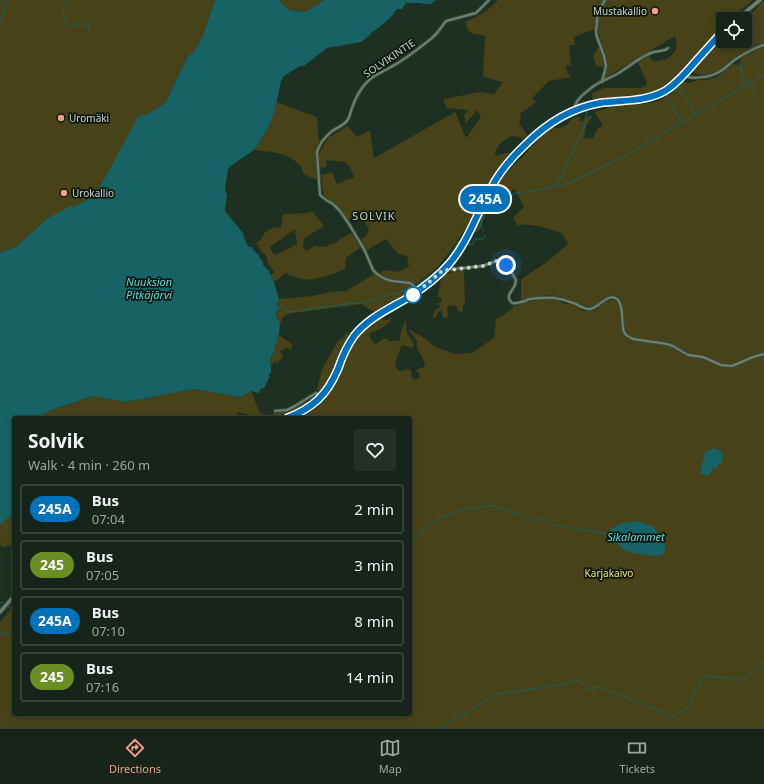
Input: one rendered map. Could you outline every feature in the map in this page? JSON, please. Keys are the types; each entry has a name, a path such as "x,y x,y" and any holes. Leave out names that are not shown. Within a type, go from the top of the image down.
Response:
{"street":[{"name":"SOLVIKINTIE","path":"418,291 410,283 385,279 373,270 365,251 345,218 333,204 320,195 317,152 319,146 326,137 348,120 352,107 368,81 374,76 391,68 432,38 437,34 446,21 476,13 489,0"},
{"path":"602,82 606,66 596,31 598,12 605,0"},
{"path":"745,12 760,0"},
{"path":"291,416 310,406 321,396 332,382 349,343 359,331 378,315 418,291 449,264 464,245 490,189 512,157 527,143 563,116 574,110 599,104 650,97 662,92 683,76 716,39"},
{"path":"683,76 695,78 714,74 742,55 764,45"},
{"path":"574,110 577,102 591,88 650,54 665,51 668,48"},
{"path":"443,270 483,266 499,260 505,262 516,280 516,283 509,295 509,299 512,303 535,298 556,298 589,309 596,307 607,298 612,297 620,303 624,332 633,339 667,344 688,355 703,357 717,364 727,366 764,354"},
{"path":"275,411 287,410 316,393 321,396"},
{"path":"0,612 12,598"}],"green space":[{"path":"0,0 215,0 203,35 194,52 188,56 165,103 146,115 102,183 90,198 74,207 48,218 17,246 0,253"},
{"path":"279,0 324,0 305,12 289,10"},
{"path":"498,0 753,0 738,12 716,12 716,33 672,80 659,89 646,95 593,100 592,93 604,88 640,88 645,86 647,82 638,63 648,56 653,61 663,60 670,57 676,49 675,36 601,80 605,67 596,66 593,56 601,43 598,28 574,37 575,45 569,45 571,65 566,66 567,73 572,77 549,81 532,98 536,102 520,114 521,117 519,123 528,136 522,139 520,137 512,136 498,146 495,156 510,152 488,184 468,224 457,242 437,268 416,284 385,278 381,273 384,270 398,272 409,266 407,256 398,254 386,239 367,250 360,240 366,236 369,229 361,216 348,219 335,204 324,197 321,175 332,172 337,184 354,177 349,165 345,162 326,160 327,166 321,169 318,155 328,138 348,126 357,137 370,130 374,158 455,112 466,138 481,117 477,110 466,123 464,115 468,110 447,108 443,99 481,92 494,94 503,82 483,77 485,36 470,32 465,22 483,13"},
{"path":"764,0 764,44 752,48 752,12"},
{"path":"716,45 716,48 752,48 741,53 713,73 701,75 694,73 693,69"},
{"name":"Karjakaivo","path":"764,47 764,728 0,728 0,622 12,608 12,716 412,716 412,416 303,416 317,408 339,378 348,352 357,338 363,330 378,319 388,320 392,317 389,323 369,334 371,340 376,344 387,338 389,341 399,341 406,320 406,331 414,345 412,348 402,345 395,366 398,370 411,370 412,378 416,380 420,377 420,374 416,371 424,367 425,363 417,348 417,341 409,331 410,330 426,339 434,346 454,354 472,353 494,338 496,319 509,311 515,305 519,306 519,304 542,299 557,300 580,308 584,311 593,311 605,302 615,300 620,310 623,308 619,298 614,295 606,297 591,307 561,297 549,295 521,300 521,279 547,262 568,244 562,233 533,225 518,226 513,218 524,207 514,188 501,204 486,212 480,229 477,232 474,232 486,204 502,178 531,146 533,146 539,138 549,130 565,126 572,119 580,117 581,118 579,120 582,122 591,115 592,117 586,126 584,138 593,139 599,127 603,127 595,112 611,107 659,101 673,92 684,82 689,83 717,77 733,64 739,65 742,57"},
{"path":"276,102 317,117 319,142 316,150 317,179 304,175 301,167 296,161 285,155 254,150 269,127"},
{"path":"312,211 324,226 304,238 303,246 306,251 315,246 324,247 333,244 352,233 360,248 346,258 345,269 340,271 315,279 298,278 286,273 274,282 271,275 274,272 268,264 265,254 262,253 256,242 262,238 265,232 275,227 281,228 283,214 307,213","holes":["295,229 297,244 276,255 272,252 270,247"]},
{"path":"462,270 464,271 465,303 463,306 463,311 460,312 456,306 453,305 447,307 447,318 443,317 441,314 443,311 439,311 434,319 434,311 440,307 440,305 436,303 442,301 441,298 438,297 440,277 445,274"},
{"path":"374,274 385,281 412,285 413,289 374,312 361,304 287,314 283,317 280,324 275,315 279,309 277,305 279,299 346,291"},
{"path":"345,333 349,333 325,385 318,391 317,389 322,369 338,341 345,337"},
{"path":"279,335 293,345 290,350 285,347 285,350 281,350 280,352 283,357 277,363 275,361 271,365 270,359 275,351 274,347 276,338"},
{"path":"194,389 241,397 251,391 260,413 270,416 250,416 237,412 237,416 43,416 48,411 93,396 126,402"},
{"path":"307,401 300,407 280,416 270,416 276,412 288,411"},
{"path":"12,516 12,545 2,547 0,544 0,524 2,521"}],"water":[{"name":"Nuuksion Pitkäjärvi","path":"215,0 279,0 289,10 305,12 324,0 436,0 431,4 406,3 402,9 397,9 390,18 361,42 327,48 304,66 300,66 284,76 281,81 275,109 269,127 254,150 228,169 225,190 227,195 225,211 243,233 249,247 252,247 259,255 263,265 269,271 279,299 277,305 279,308 275,315 280,324 279,335 277,336 278,342 275,344 275,351 271,356 271,373 268,375 270,376 264,388 260,389 259,393 251,391 241,397 194,389 126,402 93,396 48,411 43,416 12,416 12,516 0,524 0,253 17,246 48,218 70,206 74,207 90,198 102,183 138,117 142,114 146,115 165,103 188,56 194,52 203,35"},
{"path":"714,448 721,451 723,454 722,463 719,463 718,468 712,469 708,476 700,473 705,452"},
{"name":"Sikalammet","path":"637,521 652,526 656,530 659,538 666,547 663,554 656,556 629,552 622,549 619,544 610,538 610,530 616,526 623,523"}],"waterway":[{"path":"0,21 7,4 1,0"},
{"path":"70,0 65,6 63,15 66,23 71,26 81,24 88,25 90,33"},
{"path":"740,64 742,73 757,98"},
{"path":"484,230 480,227 486,208 503,202 515,193 564,185 574,181 621,158 764,76"},
{"path":"614,108 617,105 643,103 666,95 680,87 696,115"},
{"path":"667,96 681,123"},
{"path":"557,185 584,128 587,112"},
{"path":"467,244 473,244 475,239 483,239 485,235"},
{"path":"417,285 443,266 459,241 461,242"},
{"path":"278,307 283,306 287,312 360,303 375,300 383,295 385,297 388,294 398,294 399,292 413,288"},
{"path":"412,538 438,519 470,507 472,509 493,505 535,521 545,518 553,525 609,534"},
{"path":"2,521 12,536"},
{"path":"8,607 12,609"},
{"path":"0,633 12,633"},
{"path":"439,728 498,694 560,685 579,680 588,689 599,687 651,707 672,717 688,707 704,676 736,679 745,678 764,662"}],"bus line":[{"name":"245A","path":"292,416 310,406 324,394 332,382 349,343 364,325 409,297 427,284 449,264 464,245 490,189 512,157 527,143 551,124 574,110 599,104 647,98 662,92 677,82 716,39"}],"place":[{"name":"Mustakallio","path":"655,11"},
{"name":"Uromäki","path":"61,118"},
{"name":"Urokallio","path":"64,193"}],"district":[{"name":"SOLVIK","path":"374,216"}],"route":[{"path":"413,295 443,270 483,266 497,260 502,260 506,265"}]}
